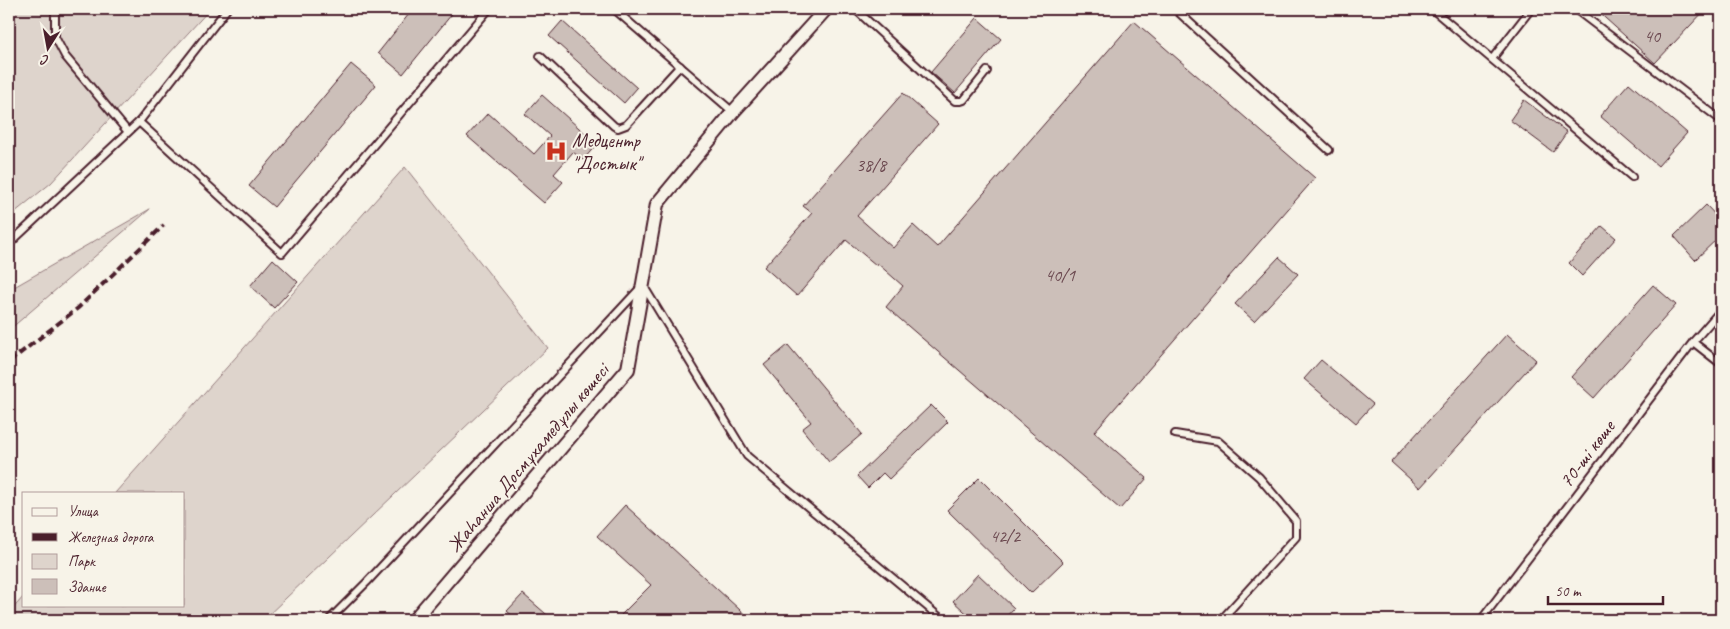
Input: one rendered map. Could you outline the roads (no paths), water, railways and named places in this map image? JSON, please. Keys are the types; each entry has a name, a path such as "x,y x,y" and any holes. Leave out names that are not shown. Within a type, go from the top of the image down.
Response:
{"street":[{"name":"Жаһанша Досмұхамедұлы көшесі","path":"414,620 628,369 657,204 733,112 826,9"}],"lane":[{"path":"59,9 55,12 55,37 65,56 128,132"},
{"path":"9,244 139,122 227,9"},
{"path":"139,122 282,253 490,9"},
{"path":"614,9 733,112"},
{"path":"855,9 954,101 964,100 987,71"},
{"path":"1175,9 1329,150"},
{"path":"1432,9 1632,177"},
{"path":"1492,59 1531,9"},
{"path":"1576,9 1721,120"},
{"path":"540,56 618,128 626,125 680,66"},
{"path":"329,620 368,582 643,285 747,456 943,620"},
{"name":"70-ші көше","path":"1481,620 1693,342 1721,310"},
{"path":"1693,342 1721,364"},
{"path":"1175,434 1218,441 1258,477 1296,521 1296,538 1222,620"}],"railway":[{"path":"9,362 78,308 164,225"}],"place":[{"name":"Медцентр \"Достык\"","path":"556,151"}]}
